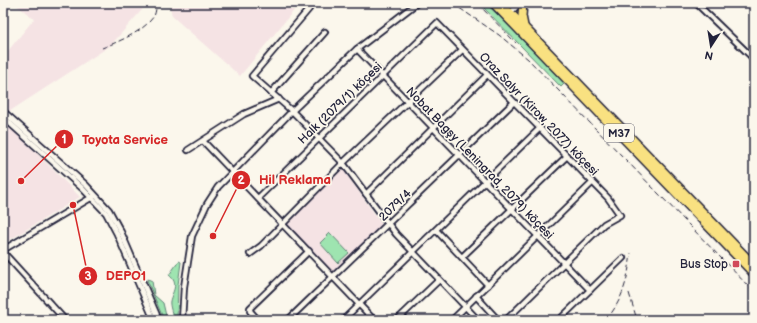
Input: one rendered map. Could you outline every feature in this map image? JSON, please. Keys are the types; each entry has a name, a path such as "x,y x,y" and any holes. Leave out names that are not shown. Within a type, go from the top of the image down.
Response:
{"highway":[{"path":"523,3 522,16 525,28"},
{"name":"M37","path":"496,4 525,28 754,265"},
{"name":"M37","path":"509,14 754,274"}],"street":[{"path":"182,320 185,281 192,236 213,194 232,172 292,111 357,49 417,3"},
{"path":"509,14 520,3"},
{"path":"696,3 754,59"},
{"path":"309,10 252,76 292,111 343,163 388,225 478,320"},
{"name":"Oraz Salyr (Kirow, 2077) köçesi","path":"437,23 620,212 620,215 604,224 564,263"},
{"name":"Halk (2079/1) köçesi","path":"258,198 437,23"},
{"path":"271,93 325,32"},
{"name":"Nobat Bagşy (Leningrad, 2079) köçesi","path":"357,49 590,290"},
{"path":"250,254 261,246 282,223 343,163 462,50"},
{"path":"366,194 487,75"},
{"path":"188,150 244,114 279,99"},
{"name":"2079/4","path":"288,320 513,103"},
{"path":"3,111 112,215 158,320"},
{"path":"3,117 93,196 108,217 154,320"},
{"path":"343,320 539,129"},
{"path":"202,141 374,320"},
{"path":"462,257 566,157"},
{"path":"452,320 592,183"},
{"path":"64,320 3,251 93,196"},
{"path":"436,230 488,285"},
{"path":"258,320 251,313 250,308 309,251"},
{"path":"559,320 623,258"},
{"path":"506,320 564,263"},
{"path":"398,320 439,280"},
{"path":"476,296 498,320"}],"shaded area":[{"path":"14,3 148,3 110,46 10,111 3,104 3,57 34,19"},
{"path":"169,3 300,3 240,76 172,16"},
{"path":"3,122 22,138 80,197 6,242 3,239"},
{"path":"342,168 383,226 334,274 286,225"}],"green space":[{"path":"479,3 485,3 497,14 565,83 561,87"},
{"path":"330,233 349,253 338,263 320,243"},
{"path":"179,261 181,262 178,285 177,320 174,320 170,303 175,285 169,275"},
{"path":"147,280 152,281 154,295 163,303 167,320 164,320"}],"railway":[{"path":"102,48 123,39 144,27 154,16 157,3"},
{"path":"452,3 499,35 528,59 754,292"},
{"path":"477,3 516,43"},
{"path":"606,320 617,305 624,289 631,253"},
{"path":"629,293 637,320"}],"place":[{"name":"Toyota Service","path":"21,181"},
{"name":"DEPO1","path":"73,205"},
{"name":"Hil Reklama","path":"213,236"},
{"name":"Bus Stop","path":"736,264"}]}
